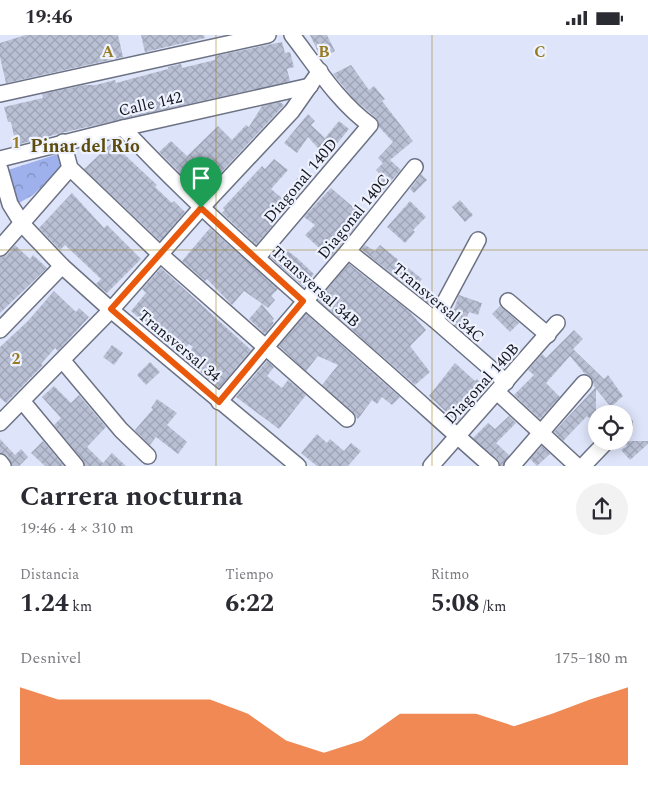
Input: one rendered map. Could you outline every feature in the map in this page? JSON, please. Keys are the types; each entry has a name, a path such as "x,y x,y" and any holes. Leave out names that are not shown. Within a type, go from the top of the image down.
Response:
{"street":[{"path":"0,94 268,35"},
{"path":"0,423 23,402 111,309 201,208 292,111 320,71 292,35"},
{"name":"Diagonal 140D","path":"257,258 370,125 358,116 320,71"},
{"name":"Calle 142","path":"0,159 63,142 310,86"},
{"name":"Transversal 34B","path":"123,128 201,208 303,301 398,382 491,466"},
{"path":"63,142 70,168 161,255 347,419"},
{"name":"Diagonal 140C","path":"219,402 303,301 348,251 416,167"},
{"path":"0,248 23,225 70,168"},
{"name":"Transversal 34","path":"0,169 10,204 23,225 62,266 219,402 298,466"},
{"path":"435,320 478,240"},
{"name":"Transversal 34C","path":"348,251 435,320 502,387 541,433 577,466"},
{"path":"0,330 62,266"},
{"name":"Diagonal 140B","path":"431,466 552,329 508,301"},
{"path":"62,361 148,457"},
{"path":"512,466 584,383"},
{"path":"23,402 76,466"},
{"path":"583,466 598,450"},
{"path":"0,462 3,466"}],"green space":[{"path":"61,153 66,163 33,195 17,204 8,170"}],"building":[{"path":"26,35 118,35 123,57 6,83 0,57 0,43"},
{"path":"141,35 204,35 205,38 145,52"},
{"path":"310,35 327,35 335,51 321,58"},
{"path":"282,42 285,53 290,52 294,67 287,69 290,81 16,145 11,122 8,122 4,107 43,98 42,94 115,80 116,83 168,69 168,67 181,64 182,68 215,60 215,56"},
{"path":"351,65 369,90 374,86 385,99 382,101 413,141 390,160 401,170 381,192 372,184 381,175 376,170 383,163 378,158 393,142 379,127 376,118 354,99 333,74"},
{"path":"280,102 284,105 203,192 191,180 189,182 159,152 171,141 187,156 218,126 232,140 246,125 249,127 262,106"},
{"path":"308,114 315,121 311,125 325,138 339,121 349,129 326,157 308,137 297,153 284,143"},
{"path":"112,143 157,185 155,187 185,212 160,241 84,169"},
{"path":"274,159 288,170 271,189 283,199 266,219 273,225 256,245 222,213 225,210 223,208 262,166 265,169"},
{"path":"304,171 312,178 289,206 284,201 298,186 294,182"},
{"path":"421,174 427,180 414,193 410,189"},
{"path":"331,188 353,207 355,204 366,214 330,258 305,235 315,225 304,217"},
{"path":"72,193 104,228 107,225 141,259 107,293 96,284 101,279 65,245 60,250 39,228"},
{"path":"460,200 473,215 465,222 452,207"},
{"path":"410,201 426,217 413,230 415,232 405,243 387,227"},
{"path":"210,228 278,289 271,296 275,300 268,308 244,291 232,305 207,279 205,281 182,261"},
{"path":"15,245 30,259 33,255 47,268 0,313 0,257 7,255"},
{"path":"365,245 375,251 380,245 422,279 419,283 436,297 432,306 361,249"},
{"path":"279,247 286,254 288,251 314,274 303,286 270,257"},
{"path":"349,264 409,311 426,330 410,346 430,372 415,385 318,300"},
{"path":"161,268 251,350 219,388 185,358 193,347 189,344 180,353 131,311 146,293 142,289"},
{"path":"54,291 76,312 79,308 89,317 58,351 55,348 41,364 43,365 6,403 0,398 0,347 27,322"},
{"path":"459,295 482,303 478,315 469,312 462,331 450,321"},
{"path":"262,304 274,319 272,321 274,323 265,334 249,319"},
{"path":"500,306 519,323 510,332 492,314"},
{"path":"306,314 400,397 392,405 382,397 377,404 372,400 358,419 322,385 338,365 318,356 306,371 279,346"},
{"path":"574,330 583,339 573,349 604,379 608,375 623,396 613,405 609,405 596,389 596,405 588,405 588,417 563,441 554,432 595,388 590,376 585,374 570,356 546,383 560,397 540,419 514,395 534,375 528,370 542,354 546,358"},
{"path":"526,342 505,367 496,360 510,343 519,350"},
{"path":"112,345 123,353 114,365 103,357"},
{"path":"267,361 274,367 267,376 282,388 288,380 306,395 279,429 236,397"},
{"path":"150,362 160,372 146,385 137,375"},
{"path":"455,363 475,381 477,379 487,388 457,422 429,396"},
{"path":"54,386 71,403 79,395 106,427 87,447 103,463 112,453 126,466 85,466 83,460 54,425 61,418 42,397"},
{"path":"157,399 177,413 167,425 187,442 178,454 156,437 150,445 135,430 153,409 151,408"},
{"path":"509,416 516,423 496,443 509,455 503,466 500,466 497,459 473,438 488,423 495,429"},
{"path":"317,434 327,443 330,439 344,451 351,443 361,451 348,466 317,466 301,453"},
{"path":"0,439 15,455 21,449 28,457 19,466 12,466 8,456 0,453"},
{"path":"43,441 64,466 45,466 31,453"},
{"path":"633,441 648,441 648,444 630,460 621,450 633,450"},
{"path":"542,446 550,454 537,466 530,459"}],"district":[{"name":"Pinar del Río","path":"85,146"}],"route":[{"path":"201,208 303,301 219,402 111,309 201,208"}]}
